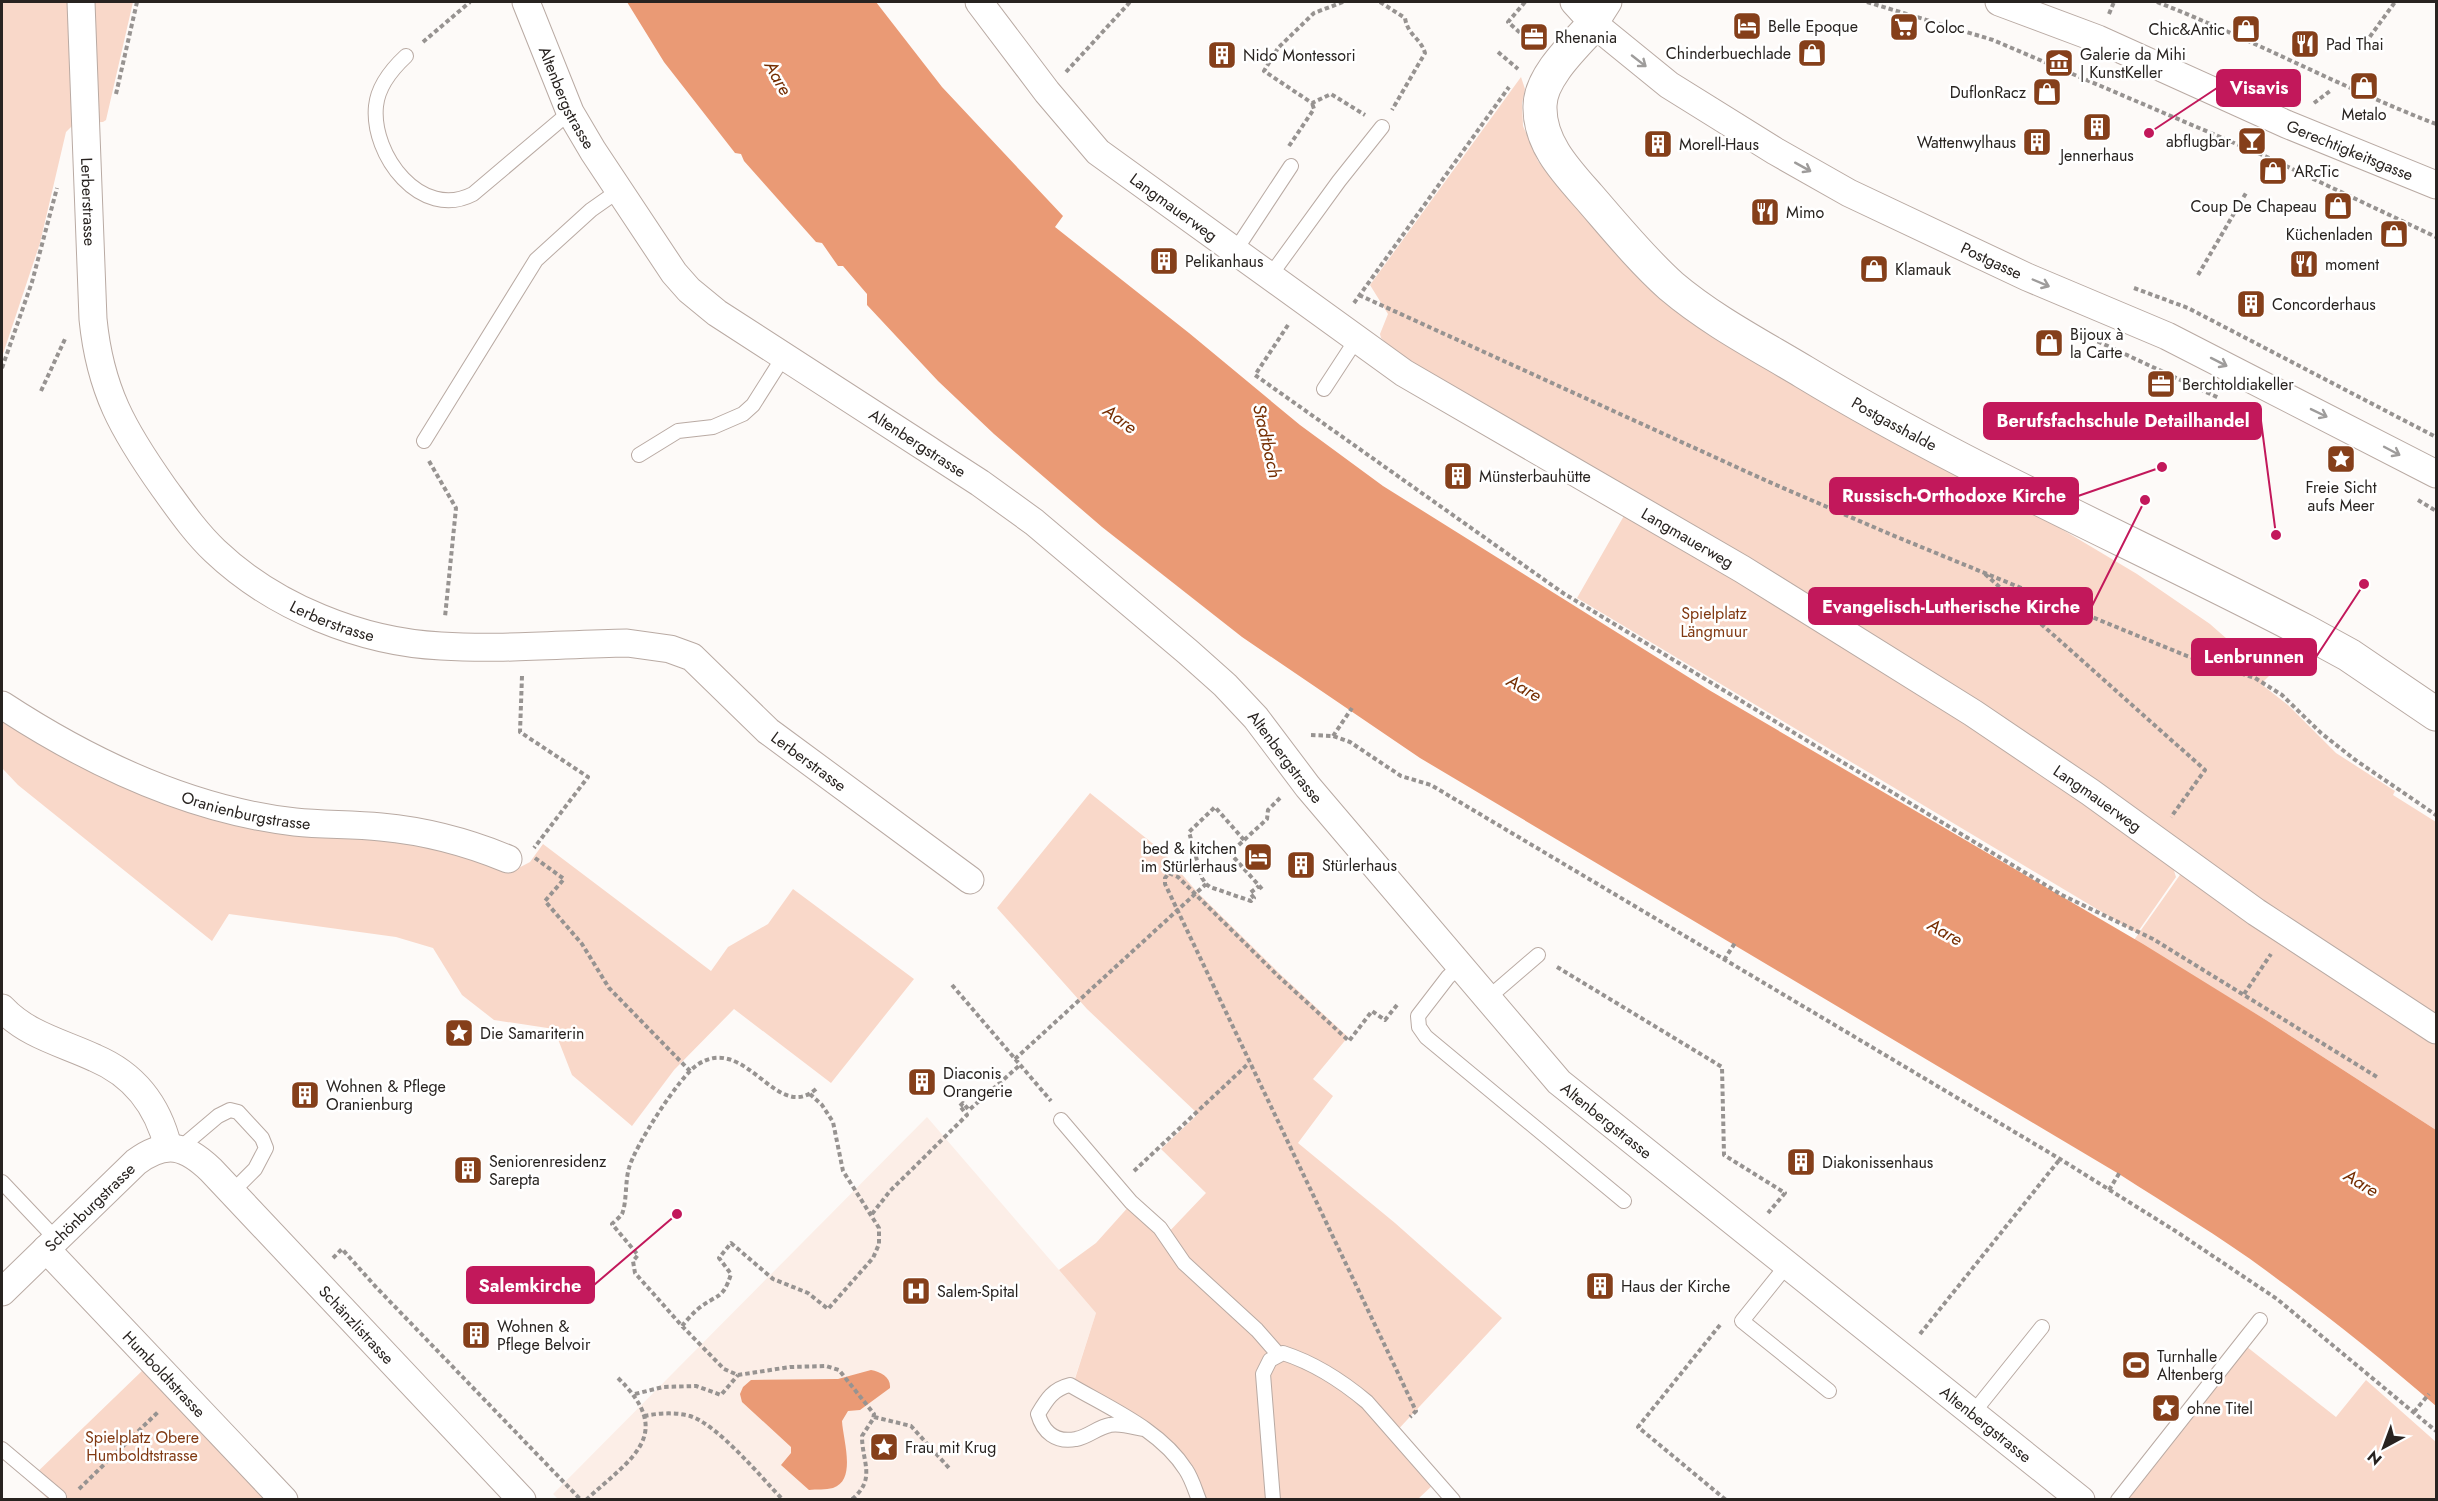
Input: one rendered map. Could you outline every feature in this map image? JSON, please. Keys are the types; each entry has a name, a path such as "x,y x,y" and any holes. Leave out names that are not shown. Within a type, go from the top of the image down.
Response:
{"street":[{"name":"Lerberstrasse","path":"81,2 93,319 99,364 115,409 139,452 183,514 216,552 260,586 286,601 345,627 372,635 439,646 627,643 651,645 685,653 698,661 768,731 970,880"},
{"name":"Altenbergstrasse","path":"526,2 570,112 618,191 674,273 689,290 717,312 783,356 989,489 1115,589 1210,672 1256,718 1308,787 1546,1067 1572,1094 2081,1500"},
{"name":"Langmauerweg","path":"980,2 1047,92 1098,152 1356,340 1404,373 1742,569 1902,668 2090,792 2223,888 2436,1030"},
{"name":"Gerechtigkeitsgasse","path":"1999,2 2098,39 2286,124 2436,185"},
{"name":"Postgasse","path":"1592,9 1679,92 1849,193 2027,277 2167,336 2436,474"},
{"name":"Postgasshalde","path":"1592,9 1544,87 1540,106 1543,130 1552,151 1574,180 1641,258 1672,287 1727,326 1901,428 2305,631 2349,655 2436,714"},
{"name":"Oranienburgstrasse","path":"2,705 87,755 141,779 213,806 294,822 382,827 429,834 524,854"},
{"path":"2,1008 32,1032 108,1064 146,1094 179,1150"},
{"name":"Schänzlistrasse","path":"179,1150 204,1163 522,1500"},
{"name":"Schönburgstrasse","path":"2,1292 136,1162 149,1152 179,1150"},
{"name":"Humboldtstrasse","path":"51,1244 284,1500"}],"lane":[{"path":"406,56 390,73 378,95 376,107 378,129 388,157 405,180 419,192 436,200 455,201 473,194 570,112"},
{"path":"1270,276 1339,181 1382,127"},
{"path":"1235,251 1291,166"},
{"path":"424,441 536,260 591,210 618,191"},
{"path":"1324,389 1356,340"},
{"path":"639,455 678,431 713,427 743,414 753,405 783,356"},
{"path":"1488,998 1538,955"},
{"path":"1460,966 1448,977 1418,1016 1419,1027 1426,1037 1624,1201"},
{"path":"179,1150 218,1116 230,1110 238,1112 262,1138 266,1148 255,1169 232,1192"},
{"path":"1061,1120 1131,1202 1160,1228 1184,1263 1257,1330 1279,1354"},
{"path":"2,1182 51,1244"},
{"path":"1787,1265 1742,1321 1829,1391"},
{"path":"2118,1500 2260,1320"},
{"path":"1973,1413 2042,1327"},
{"path":"1273,1500 1263,1374 1270,1360 1283,1353 1299,1359 1351,1389 1367,1402 1453,1500"},
{"path":"1143,1429 1112,1424 1077,1439 1061,1440 1050,1435 1041,1425 1038,1414 1047,1399 1059,1388 1070,1385 1143,1429 1165,1444 1183,1464 1199,1500"},
{"path":"2,1449 59,1497"}],"path":[{"path":"116,95 137,2"},
{"path":"406,56 470,2"},
{"path":"1047,92 1130,2"},
{"path":"1291,166 1286,151 1314,109 1312,103 1264,71 1278,48 1314,13 1343,2"},
{"path":"1312,103 1331,94 1382,127 1425,54 1419,40 1407,29 1405,18 1380,2"},
{"path":"1525,2 1508,22 1538,50"},
{"path":"1867,2 1993,40 2267,157 2436,237"},
{"path":"2157,2 2214,24 2398,110 2436,124"},
{"path":"2361,48 2395,2"},
{"path":"1498,52 1516,68"},
{"path":"1521,72 1527,64"},
{"path":"1515,80 1484,119 1359,295 1767,481 2187,656 2243,673 2267,684 2282,695 2334,744 2436,815"},
{"path":"2,368 32,282 59,180"},
{"path":"2198,275 2246,193"},
{"path":"2128,285 2188,308 2436,437"},
{"path":"1304,301 1255,375 1563,593 2062,895 2153,939 2378,1077"},
{"path":"424,441 422,450 456,508 445,616"},
{"path":"1982,572 2205,770 2169,821"},
{"path":"522,675 520,732 588,777 524,854 564,879 545,901 582,944 609,988 690,1071"},
{"path":"1333,736 1352,708"},
{"path":"1311,735 1333,736 1350,742 1401,776 1431,785 2060,1159 2277,1299 2436,1431"},
{"path":"1244,840 1215,807 1189,832 1202,878 1206,884 1251,901 1254,898 1250,893 1261,887 1230,853 1267,819"},
{"path":"1395,1434 1416,1411 1177,910 1165,884 1167,875 1175,874 1277,975 1349,1041 1372,1011 1385,1020 1398,1004"},
{"path":"1014,1059 1206,884"},
{"path":"2244,994 2287,931"},
{"path":"1724,960 1735,943"},
{"path":"1538,955 1722,1067 1724,1155 1785,1193 1764,1219"},
{"path":"952,985 1065,1116 1061,1120"},
{"path":"816,1089 801,1098 784,1094 745,1066 728,1059 710,1059 690,1071 634,1155 626,1178 622,1214 612,1224 638,1255 633,1262 636,1273 682,1326 724,1369 738,1375 790,1367 826,1366 839,1370 867,1405 874,1418 911,1426 949,1468"},
{"path":"1125,1179 1249,1063"},
{"path":"871,1214 967,1115 960,1106 963,1103 969,1110 1020,1065"},
{"path":"682,1326 700,1307 721,1296 728,1285 730,1274 719,1257 731,1243 773,1279 808,1293 828,1309 873,1258 879,1244 879,1228 843,1171 833,1122 822,1105 810,1094"},
{"path":"1920,1335 2060,1159"},
{"path":"2109,1190 2120,1172"},
{"path":"313,1276 342,1249 375,1287 584,1500 642,1446 645,1438 644,1416 635,1394 617,1377"},
{"path":"1725,1318 1638,1427 1726,1500"},
{"path":"635,1394 663,1387 696,1386 722,1395 738,1375"},
{"path":"2414,1412 2429,1394"},
{"path":"59,1497 73,1489 75,1492 158,1412"},
{"path":"644,1416 664,1413 689,1416 700,1420 719,1435 783,1500"},
{"path":"850,1500 866,1481 867,1468 862,1436 874,1418"}],"shaded area":[{"name":"Salem-Spital","path":"927,1117 1096,1313 1072,1387 1163,1445 1198,1499 559,1500 553,1494"}],"green space":[{"path":"2,2 133,2 106,120 75,123 66,132 40,243 2,357"},
{"path":"1521,77 1525,89 1522,103 1523,126 1538,161 1560,189 1634,271 1816,397 1893,442 2053,524 2137,574 2210,624 2269,676 2261,684 2288,705 2336,753 2395,791 2393,795 2436,822 2436,1130 2266,1020 2134,940 2194,855 1397,355 1381,338 1380,334 1388,314 1370,285"},
{"name":"Spielplatz Längmuur","path":"1625,514 1967,722 2172,864 2176,877 2137,933 1577,598"},
{"path":"2,719 47,747 381,839 433,845 509,873 530,862 543,844 711,971 728,947 768,924 793,889 914,979 831,1083 734,1009 674,1070 632,1126 572,1075 554,1029 494,1020 462,995 433,948 396,937 229,914 212,941 18,785 2,768"},
{"path":"1090,793 1162,851 1197,892 1348,1037 1313,1079 1333,1096 1298,1143 1395,1223 1502,1318 1393,1435 1435,1483 1418,1499 1201,1499 1183,1463 1073,1385 1096,1313 1059,1270 1096,1243 1131,1204 1164,1237 1206,1193 1161,1149 1198,1114 1087,1009 997,908"},
{"path":"2242,1343 2336,1417 2366,1380 2436,1442 2436,1499 2118,1500"},
{"name":"Spielplatz Obere Humboldtstrasse","path":"144,1369 269,1499 48,1499 28,1481"}],"water":[{"path":"627,2 876,2 942,87 1063,216 1055,227 1300,425 1383,486 1709,690 2143,944 2436,1130 2436,1406 2314,1306 2196,1223 2119,1174 1420,758 1242,637 1102,527 994,434 938,381 867,305 867,294 843,266 838,266 822,243 816,242 744,161 741,154 735,153 664,62"},
{"path":"871,1370 885,1376 890,1388 860,1410 848,1411 842,1421 847,1459 845,1477 833,1488 809,1490 781,1465 791,1453 791,1447 742,1402 740,1394 743,1387 751,1380 838,1379"}],"place":[{"name":"Belle Epoque","path":"1747,26"},
{"name":"Coloc","path":"1904,27"},
{"name":"Chic&Antic","path":"2246,29"},
{"name":"Rhenania","path":"1534,37"},
{"name":"Pad Thai","path":"2305,44"},
{"name":"Chinderbuechlade","path":"1812,53"},
{"name":"Nido Montessori","path":"1222,55"},
{"name":"Galerie da Mihi | KunstKeller","path":"2059,63"},
{"name":"Metalo","path":"2364,86"},
{"name":"DuflonRacz","path":"2047,92"},
{"name":"Jennerhaus","path":"2097,127"},
{"name":"Visavis","path":"2149,133"},
{"name":"abflugbar","path":"2252,141"},
{"name":"Wattenwylhaus","path":"2037,142"},
{"name":"Morell-Haus","path":"1658,144"},
{"name":"ARcTic","path":"2273,171"},
{"name":"Coup De Chapeau","path":"2338,206"},
{"name":"Mimo","path":"1765,212"},
{"name":"Küchenladen","path":"2394,234"},
{"name":"Pelikanhaus","path":"1164,261"},
{"name":"moment","path":"2304,264"},
{"name":"Klamauk","path":"1874,269"},
{"name":"Concorderhaus","path":"2251,304"},
{"name":"Bijoux à la Carte","path":"2049,343"},
{"name":"Berchtoldiakeller","path":"2161,384"},
{"name":"Freie Sicht aufs Meer","path":"2341,459"},
{"name":"Russisch-Orthodoxe Kirche","path":"2162,467"},
{"name":"Münsterbauhütte","path":"1458,476"},
{"name":"Evangelisch-Lutherische Kirche","path":"2145,500"},
{"name":"Berufsfachschule Detailhandel","path":"2276,535"},
{"name":"Lenbrunnen","path":"2364,584"},
{"name":"bed & kitchen im Stürlerhaus","path":"1258,857"},
{"name":"Stürlerhaus","path":"1301,865"},
{"name":"Die Samariterin","path":"459,1033"},
{"name":"Diaconis Orangerie","path":"922,1082"},
{"name":"Wohnen & Pflege Oranienburg","path":"305,1095"},
{"name":"Diakonissenhaus","path":"1801,1162"},
{"name":"Seniorenresidenz Sarepta","path":"468,1170"},
{"name":"Salemkirche","path":"677,1214"},
{"name":"Haus der Kirche","path":"1600,1286"},
{"name":"Salem-Spital","path":"916,1291"},
{"name":"Wohnen & Pflege Belvoir","path":"476,1335"},
{"name":"Turnhalle Altenberg","path":"2136,1365"},
{"name":"ohne Titel","path":"2166,1408"},
{"name":"Frau mit Krug","path":"884,1447"}],"water label":[{"name":"Aare","path":"778,78"},
{"name":"Aare","path":"1120,419"},
{"name":"Stadtbach","path":"1267,441"},
{"name":"Aare","path":"1524,688"},
{"name":"Aare","path":"1945,932"},
{"name":"Aare","path":"2361,1183"}]}
